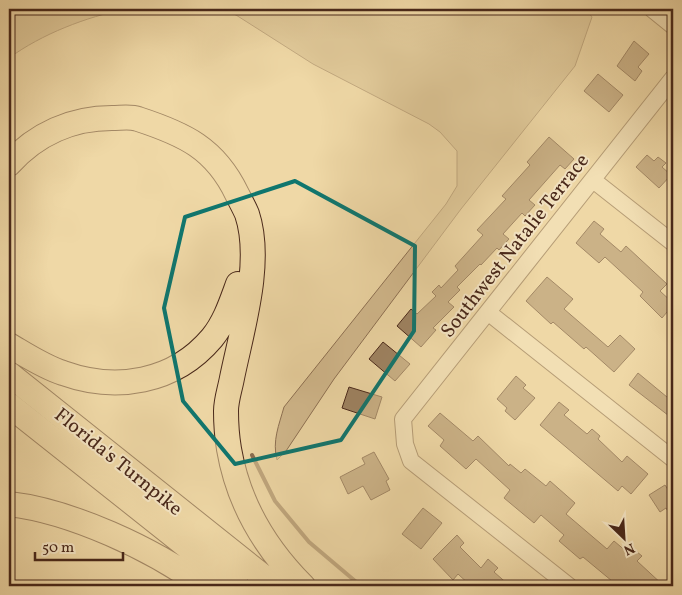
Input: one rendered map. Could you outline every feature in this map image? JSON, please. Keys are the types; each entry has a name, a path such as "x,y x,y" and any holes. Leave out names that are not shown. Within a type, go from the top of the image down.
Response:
{"highway":[{"path":"9,164 31,143 58,128 91,118 134,117 175,131 208,152 231,181 247,214 253,245 250,283 226,410 229,449 239,491 254,522 272,551 303,586"},
{"path":"9,184 21,169 45,149 66,138 102,129 142,132 171,143 198,162 220,188 235,216 241,253 240,280 228,314 212,338 194,355 172,370 141,381 114,384 62,373 9,345"},
{"name":"Florida's Turnpike","path":"9,374 275,586"},
{"name":"Florida's Turnpike","path":"9,405 238,586"},
{"path":"9,504 67,518 112,534 203,586"}],"street":[{"path":"652,9 673,26"},
{"name":"Southwest Natalie Terrace","path":"569,586 411,461 405,444 404,419 673,78"},
{"path":"593,180 673,243"},
{"path":"489,313 673,458"}],"highlighted area":[{"path":"295,181 415,246 414,331 341,440 235,464 183,401 164,308 185,217"}],"shaded area":[{"path":"9,9 126,9 95,17 50,34 9,58"},
{"path":"219,9 586,9 592,17 575,66 461,209 334,379 286,451 277,460 275,446 284,407 446,204 457,186 457,151 440,132 429,124 313,64 236,15"}],"building":[{"path":"634,41 649,54 638,67 642,71 635,81 617,66"},
{"path":"598,74 623,95 609,112 584,91"},
{"path":"549,137 574,159 565,169 560,165 529,200 535,205 525,216 522,213 503,234 509,239 499,250 497,248 457,287 460,290 448,302 454,307 433,328 436,330 421,347 397,326 411,309 417,314 436,296 432,292 439,285 441,288 458,270 455,266 483,235 477,230 506,199 502,196 530,165 527,162"},
{"path":"647,155 654,161 658,157 666,163 662,167 671,175 659,188 636,167"},
{"path":"594,221 604,229 600,234 621,252 626,246 667,284 660,291 673,305 662,318 640,296 643,292 605,257 599,263 576,243"},
{"path":"547,277 573,299 564,309 608,347 620,335 635,349 614,372 586,347 584,349 553,322 551,324 526,301"},
{"path":"383,342 410,364 395,381 369,359"},
{"path":"638,373 673,402 673,419 629,385"},
{"path":"516,376 526,385 523,388 535,398 515,420 505,411 507,408 497,399"},
{"path":"349,387 382,397 375,419 342,408"},
{"path":"559,402 569,410 564,415 587,434 592,429 600,436 598,439 622,462 627,456 648,474 631,494 622,486 618,491 540,425"},
{"path":"440,413 473,441 478,436 509,466 510,464 521,473 525,469 546,486 550,481 575,503 566,514 607,549 614,541 627,552 631,547 642,556 637,561 664,586 618,586 583,557 580,559 559,541 564,535 541,515 534,523 504,498 510,490 476,459 466,469 440,446 444,440 428,426"},
{"path":"374,452 389,479 386,481 390,490 371,500 363,486 348,494 340,477 365,464 362,458"},
{"path":"665,485 673,497 673,520 666,508 660,512 649,495"},
{"path":"423,508 442,523 421,549 402,534"},
{"path":"457,535 464,543 460,547 481,568 488,559 498,568 494,572 510,586 471,586 458,574 453,580 433,559"}],"waterway":[{"path":"252,455 275,501 309,542 361,586"}]}
